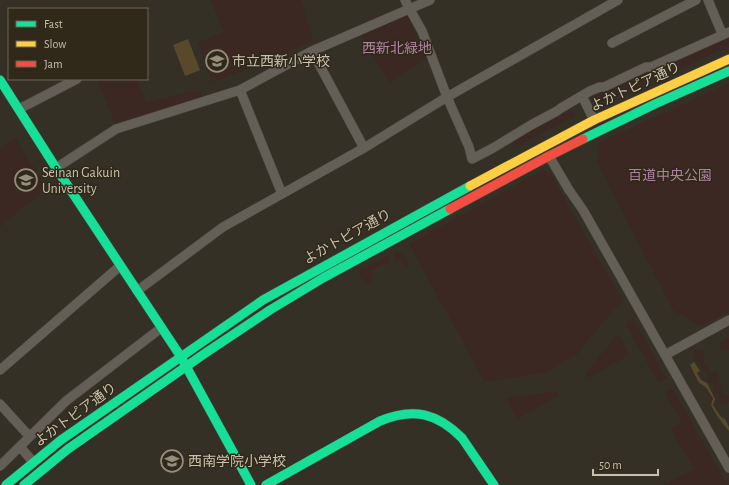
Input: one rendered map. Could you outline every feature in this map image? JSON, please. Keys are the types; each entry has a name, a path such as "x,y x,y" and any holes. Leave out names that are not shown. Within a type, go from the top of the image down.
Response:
{"street":[{"path":"56,168 116,129 240,90 312,51 407,4 430,0"},
{"path":"137,291 223,227 364,148 447,97 618,0"},
{"path":"612,43 696,0"},
{"path":"407,4 422,31 447,97 469,147 472,159 582,96 600,87 610,85 725,31 708,0"},
{"path":"312,51 364,148"},
{"name":"よかトピア通り","path":"6,485 60,440 263,300 428,208 594,120 729,59"},
{"name":"よかトピア通り","path":"24,485 68,449 186,367 270,310 323,278 549,156 655,104 729,71"},
{"path":"0,80 120,266 181,357 252,485"},
{"path":"18,109 75,80"},
{"path":"240,90 282,194"},
{"path":"582,96 594,120"},
{"path":"549,156 583,210 729,468"},
{"path":"0,370 120,266"},
{"path":"665,355 729,320"},
{"path":"0,466 66,401 161,328"},
{"path":"0,404 29,436"},
{"path":"266,485 367,428 385,419 406,413 429,416 443,422 457,432 494,485"},
{"path":"18,449 22,449 33,462"}],"green space":[{"path":"211,0 301,0 313,41 244,71 212,82 198,43 224,32"},
{"name":"西新北緑地","path":"406,14 427,58 389,83 362,35"},
{"path":"729,36 729,47 599,104 594,94"},
{"path":"97,80 137,80 146,103 189,92 202,92 202,98 116,126"},
{"name":"百道中央公園","path":"729,83 729,311 701,326 673,310 597,162 600,142"},
{"path":"572,110 575,116 517,146 513,139"},
{"path":"15,138 41,179 40,195 0,226 0,149"},
{"path":"543,170 550,173 622,300 576,355 545,373 485,382 409,244"},
{"path":"395,251 403,252 409,264 408,268 404,267 401,261 396,261 394,255"},
{"path":"385,256 389,257 389,261 386,265 382,265 370,271 373,279 369,284 365,284 359,275 360,270 363,268 366,269"},
{"path":"632,317 667,379 659,383 626,325"},
{"path":"618,334 630,355 588,378 586,373"},
{"path":"726,338 729,338 729,350 725,352 721,350 719,345"},
{"path":"701,349 704,353 704,363 708,364 710,374 714,371 717,373 718,376 715,381 722,386 721,392 724,395 729,396 729,402 724,405 720,403 719,394 713,392 713,383 709,383 706,379 709,374 702,368 702,364 693,357 693,351"},
{"path":"672,388 727,485 665,485 694,469 671,429 682,423 665,392"},
{"path":"556,391 559,395 517,419 506,398"}],"shaded area":[{"path":"188,39 200,70 185,76 173,45"},
{"path":"694,362 700,371 697,373 701,380 707,383 715,399 713,405 721,417 725,419 729,427 729,431 719,419 711,405 713,398 706,387 699,383 690,365"}],"traffic: fast":[{"path":"583,139 655,104 729,71"},
{"path":"0,80 56,168 181,357 251,485"},
{"path":"6,485 61,440 263,300 470,186"},
{"path":"24,485 68,449 270,310 323,278 450,209"},
{"path":"266,485 380,421 403,414 424,415 434,418 453,430 462,438 494,485"}],"traffic: slow":[{"path":"470,186 594,120 729,59"}],"traffic: jam":[{"path":"450,209 583,139"}],"place":[{"name":"市立西新小学校","path":"217,61"},
{"name":"Seinan Gakuin University","path":"26,180"},
{"name":"西南学院小学校","path":"172,461"}]}
